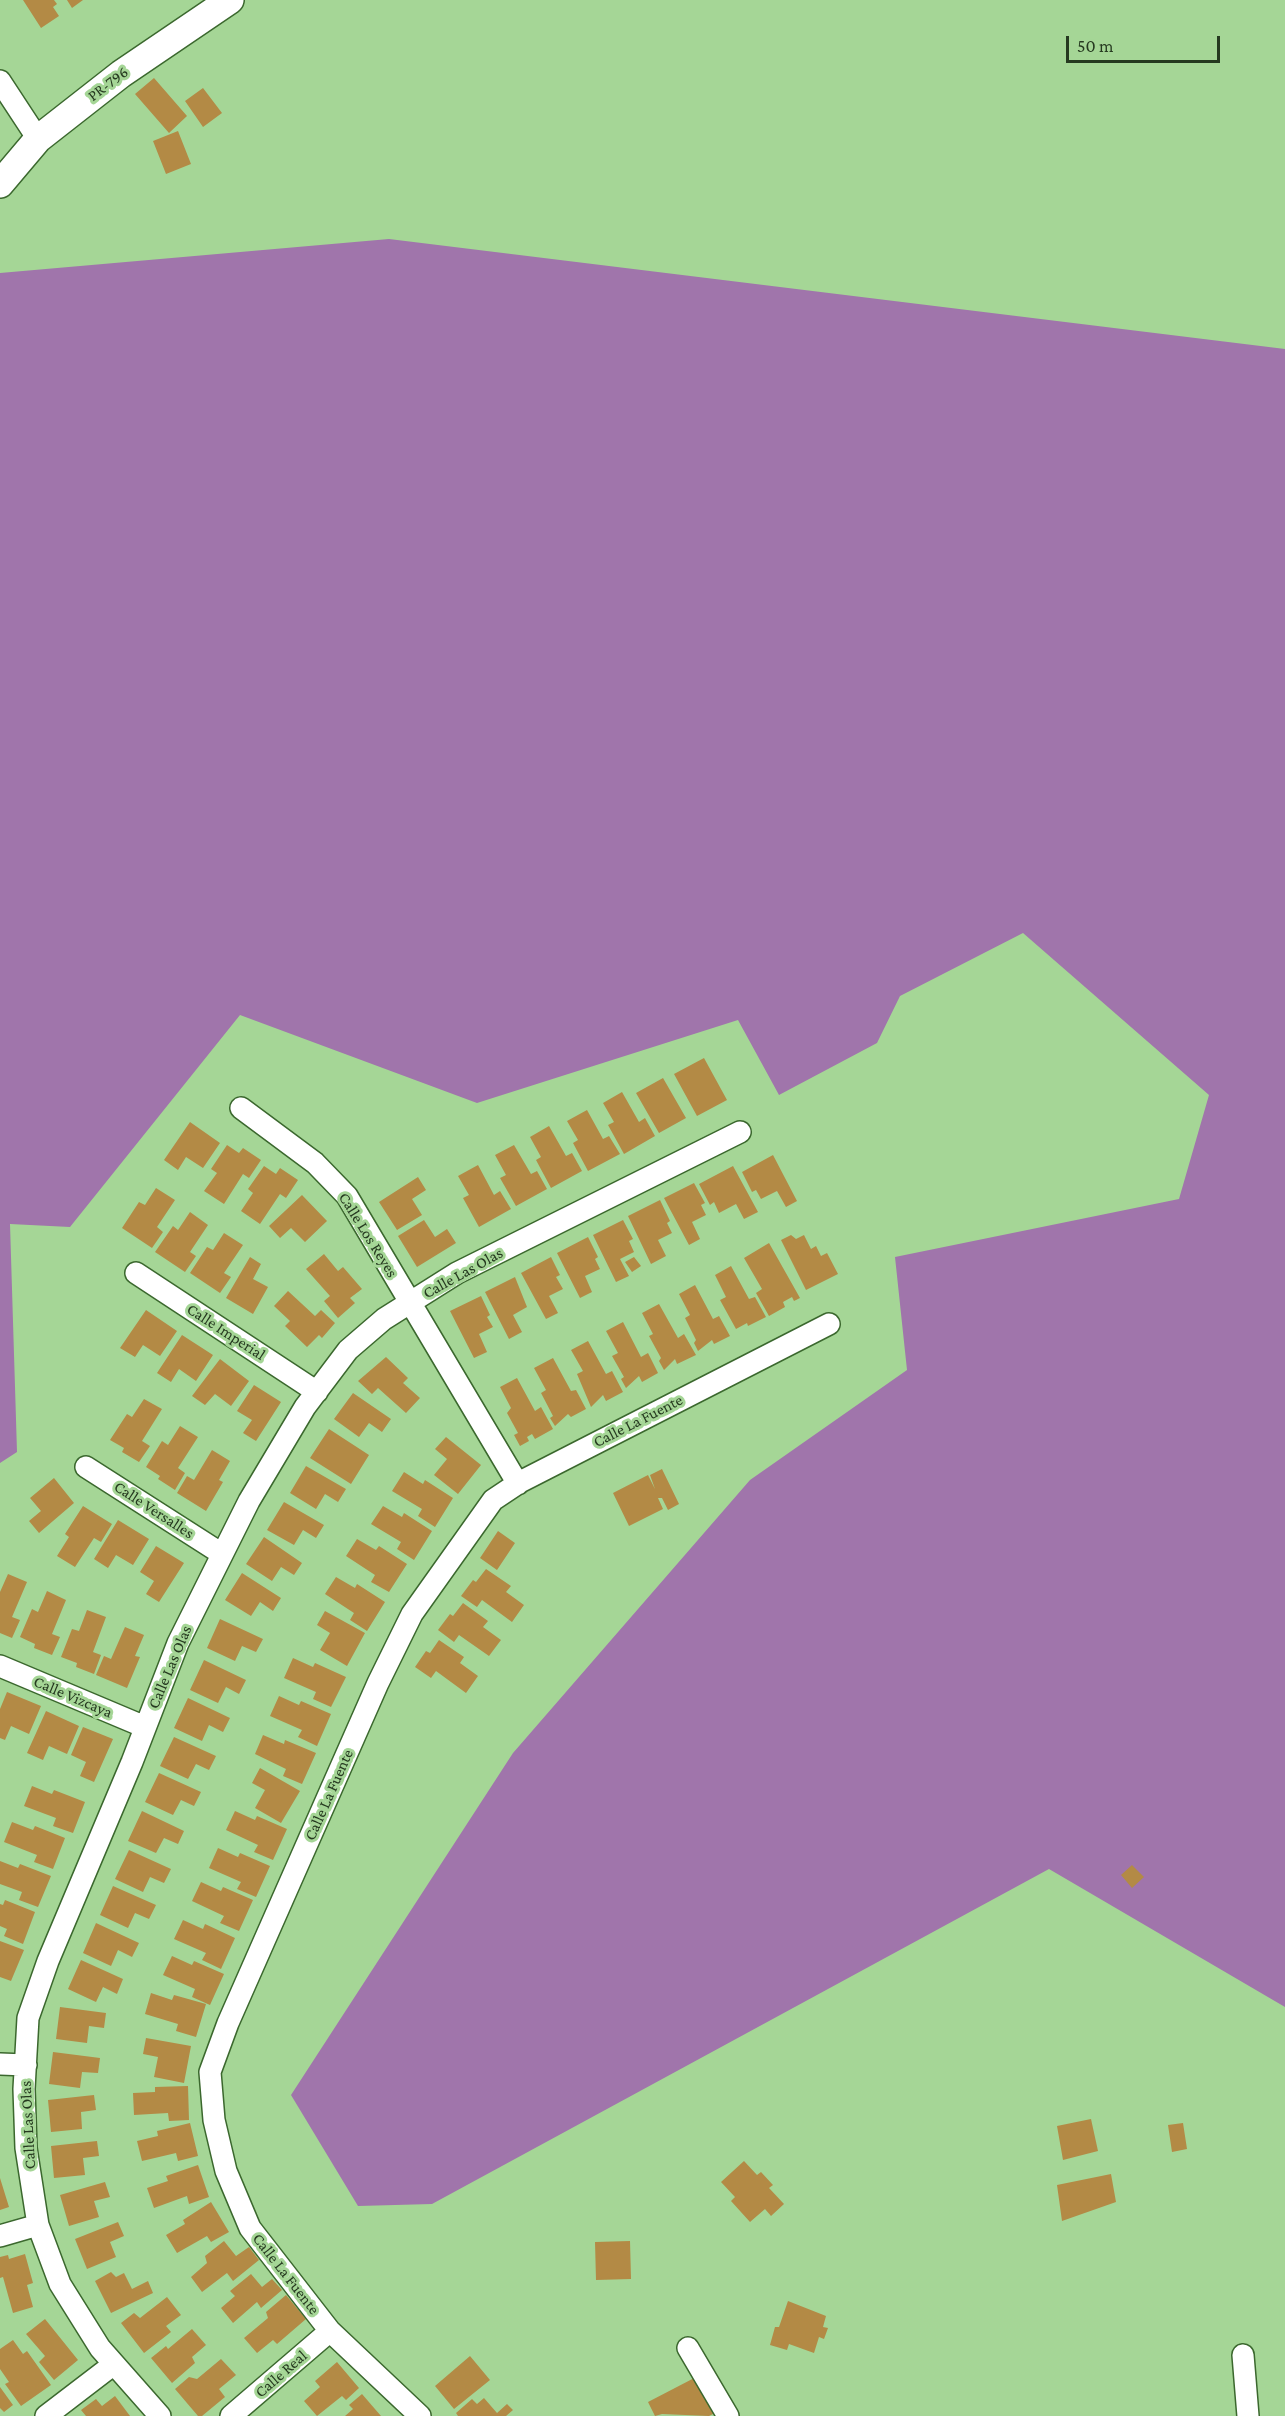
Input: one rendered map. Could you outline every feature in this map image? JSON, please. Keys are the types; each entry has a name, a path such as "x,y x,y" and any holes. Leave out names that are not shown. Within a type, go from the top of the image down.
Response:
{"street":[{"name":"PR-796","path":"0,184 38,139 121,74 230,0"},
{"path":"0,81 38,139"},
{"name":"Calle Los Reyes","path":"241,1108 315,1163 347,1197 518,1484"},
{"name":"Calle Las Olas","path":"160,2416 100,2348 60,2284 38,2225 26,2148 26,2065 28,2018 48,1961 178,1643 249,1501 317,1392 348,1350 384,1319 456,1273 740,1132"},
{"name":"Calle Imperial","path":"136,1273 317,1392"},
{"name":"Calle La Fuente","path":"420,2416 330,2331 250,2228 226,2171 214,2120 210,2072 228,2023 358,1726 412,1614 493,1500 518,1484 829,1324"},
{"name":"Calle Versalles","path":"86,1467 222,1554"},
{"name":"Calle Vizcaya","path":"0,1666 145,1727"},
{"path":"0,2064 26,2065"},
{"path":"0,2236 38,2225"},
{"name":"Calle Real","path":"231,2416 330,2331"},
{"path":"688,2348 728,2416"},
{"path":"1244,2355 1248,2416"},
{"path":"46,2416 114,2364"}],"shaded area":[{"path":"389,239 1285,349 1285,2007 1049,1869 432,2204 358,2206 291,2095 513,1753 750,1480 907,1370 895,1257 1179,1199 1209,1095 1023,933 900,996 877,1043 779,1095 738,1020 477,1103 240,1015 70,1227 10,1224 17,1452 0,1463 0,273"}],"building":[{"path":"23,0 54,0 57,4 53,7 59,16 41,28"},
{"path":"67,0 83,0 72,8"},
{"path":"154,78 187,116 169,133 135,94"},
{"path":"203,88 222,113 203,127 185,101"},
{"path":"178,131 191,164 166,174 153,141"},
{"path":"704,1058 727,1100 697,1116 674,1074"},
{"path":"663,1078 686,1118 659,1133 636,1093"},
{"path":"622,1092 639,1122 645,1118 655,1136 624,1154 608,1125 614,1122 603,1103"},
{"path":"587,1110 603,1139 609,1136 620,1154 588,1171 573,1143 578,1140 567,1121"},
{"path":"190,1122 220,1143 203,1168 186,1157 178,1170 164,1160"},
{"path":"549,1126 566,1156 572,1153 582,1171 551,1188 536,1160 541,1157 530,1137"},
{"path":"227,1145 239,1153 243,1148 261,1160 249,1178 243,1174 224,1204 204,1191 217,1173 211,1169"},
{"path":"514,1145 531,1174 537,1171 547,1189 516,1206 500,1178 506,1175 495,1155"},
{"path":"773,1155 797,1201 786,1207 777,1191 761,1199 756,1190 752,1192 742,1172"},
{"path":"478,1165 494,1195 500,1191 511,1209 479,1227 463,1198 469,1195 458,1176"},
{"path":"264,1166 276,1174 280,1168 298,1180 286,1198 280,1194 260,1224 241,1211 253,1193 248,1189"},
{"path":"733,1166 758,1212 744,1219 736,1204 719,1213 714,1202 710,1205 699,1184"},
{"path":"418,1177 426,1190 412,1199 422,1215 397,1230 379,1202"},
{"path":"694,1183 705,1203 701,1205 706,1215 692,1222 700,1239 689,1245 664,1198"},
{"path":"156,1188 175,1200 157,1227 163,1232 152,1248 122,1228 139,1202 145,1205"},
{"path":"302,1195 327,1221 305,1242 291,1228 280,1238 269,1226"},
{"path":"660,1200 670,1221 667,1223 672,1233 658,1240 666,1256 651,1264 628,1216"},
{"path":"190,1212 208,1225 190,1252 196,1256 185,1272 155,1252 173,1226 178,1230"},
{"path":"424,1220 435,1237 447,1229 456,1243 417,1267 398,1236"},
{"path":"623,1220 633,1239 629,1241 634,1252 620,1259 629,1276 616,1282 593,1235"},
{"path":"224,1233 243,1245 224,1273 231,1277 220,1293 190,1273 207,1247 213,1250"},
{"path":"791,1235 796,1239 804,1235 811,1249 816,1246 821,1256 827,1253 838,1274 806,1290 781,1240"},
{"path":"588,1237 598,1257 595,1259 600,1269 585,1276 592,1292 580,1298 557,1253"},
{"path":"769,1243 800,1298 794,1301 792,1297 783,1302 785,1307 769,1316 756,1293 762,1289 744,1258"},
{"path":"324,1254 338,1271 343,1267 362,1289 350,1298 355,1303 338,1318 324,1301 330,1296 306,1269"},
{"path":"250,1257 261,1264 253,1279 268,1287 253,1314 226,1298"},
{"path":"551,1257 560,1275 556,1277 563,1289 549,1296 558,1313 546,1319 521,1273"},
{"path":"634,1257 641,1266 632,1272 625,1262"},
{"path":"731,1266 749,1299 755,1297 766,1317 736,1329 720,1300 726,1297 715,1275"},
{"path":"515,1277 527,1307 513,1315 522,1332 509,1339 485,1292"},
{"path":"695,1285 713,1319 719,1316 730,1336 714,1344 712,1340 698,1351 694,1343 696,1340 685,1318 690,1315 679,1294"},
{"path":"288,1291 315,1316 321,1310 335,1323 322,1338 319,1335 307,1347 285,1326 290,1321 274,1306"},
{"path":"481,1296 490,1315 487,1317 493,1327 479,1334 487,1352 474,1358 450,1311"},
{"path":"659,1304 678,1338 684,1334 696,1355 677,1364 675,1359 664,1370 659,1361 661,1358 649,1336 653,1334 642,1313"},
{"path":"146,1310 177,1331 160,1356 143,1345 135,1357 120,1348"},
{"path":"623,1322 641,1357 648,1353 658,1373 642,1382 639,1376 626,1388 621,1379 624,1377 612,1356 618,1353 606,1331"},
{"path":"182,1335 213,1355 196,1381 179,1369 171,1382 157,1373"},
{"path":"588,1341 606,1374 612,1371 623,1392 606,1401 603,1395 591,1407 577,1374 583,1371 571,1350"},
{"path":"386,1357 408,1378 403,1383 420,1398 406,1413 378,1388 372,1394 358,1381"},
{"path":"553,1358 571,1391 576,1390 586,1409 571,1417 568,1414 555,1426 550,1418 553,1416 541,1393 546,1390 534,1368"},
{"path":"220,1359 249,1381 231,1406 215,1394 205,1405 192,1396"},
{"path":"517,1378 535,1411 541,1407 553,1429 535,1439 532,1434 527,1437 529,1441 520,1446 514,1435 518,1433 507,1413 511,1408 500,1387"},
{"path":"254,1385 281,1402 256,1441 243,1433 252,1420 237,1411"},
{"path":"353,1393 391,1419 382,1432 369,1423 359,1437 334,1419"},
{"path":"144,1399 162,1409 142,1441 150,1446 139,1462 122,1452 124,1448 110,1440 127,1414 132,1417"},
{"path":"180,1426 198,1437 178,1468 185,1473 175,1490 158,1479 160,1476 146,1467 162,1441 168,1445"},
{"path":"329,1429 369,1455 351,1484 310,1458"},
{"path":"446,1437 481,1465 458,1494 434,1475 447,1459 435,1449"},
{"path":"212,1450 230,1461 219,1480 223,1482 206,1511 177,1493 187,1476 194,1480"},
{"path":"306,1466 346,1489 338,1502 325,1494 316,1509 290,1493"},
{"path":"662,1469 679,1504 668,1510 662,1498 658,1498 663,1509 629,1526 613,1493 648,1475 655,1489 650,1475"},
{"path":"404,1472 423,1484 425,1480 453,1498 435,1527 418,1516 422,1509 392,1491"},
{"path":"54,1478 74,1503 39,1533 29,1521 41,1511 30,1498"},
{"path":"284,1502 324,1525 316,1538 303,1530 294,1545 267,1530"},
{"path":"83,1506 112,1524 101,1542 94,1538 75,1567 57,1556 69,1537 65,1534"},
{"path":"383,1506 402,1517 404,1513 432,1531 414,1560 397,1549 401,1542 371,1524"},
{"path":"118,1520 149,1539 133,1565 116,1555 108,1568 94,1559"},
{"path":"498,1531 515,1543 497,1570 480,1558"},
{"path":"264,1537 302,1563 294,1575 281,1567 272,1581 246,1564"},
{"path":"357,1539 376,1550 379,1546 407,1564 389,1592 371,1582 375,1575 346,1556"},
{"path":"156,1546 184,1563 159,1602 146,1594 154,1581 140,1572"},
{"path":"486,1569 511,1586 506,1592 524,1605 512,1622 482,1600 477,1607 461,1596 473,1580 476,1582"},
{"path":"242,1573 281,1598 273,1611 260,1602 251,1616 225,1600"},
{"path":"8,1574 27,1582 12,1617 20,1620 12,1638 0,1633 0,1592"},
{"path":"336,1577 355,1588 357,1584 385,1602 367,1631 350,1620 354,1613 325,1594"},
{"path":"47,1591 66,1600 52,1634 60,1637 52,1655 34,1648 35,1644 20,1637 32,1609 38,1612"},
{"path":"463,1603 488,1621 483,1627 501,1640 489,1656 459,1635 454,1642 438,1630 450,1614 453,1616"},
{"path":"87,1610 106,1617 93,1652 101,1655 94,1674 76,1667 77,1663 61,1657 72,1629 79,1631"},
{"path":"325,1611 365,1633 347,1666 320,1650 330,1633 317,1625"},
{"path":"220,1619 263,1639 256,1652 242,1646 235,1661 207,1648"},
{"path":"125,1627 144,1635 135,1656 140,1657 127,1688 96,1675 104,1656 111,1659"},
{"path":"439,1640 464,1657 460,1663 478,1676 466,1693 436,1671 431,1678 415,1667 426,1651 430,1653"},
{"path":"293,1658 313,1667 315,1663 346,1677 331,1707 313,1699 316,1692 284,1678"},
{"path":"204,1660 246,1680 239,1694 226,1687 218,1703 190,1690"},
{"path":"7,1692 41,1706 29,1734 11,1726 5,1740 0,1738 0,1709"},
{"path":"279,1696 299,1705 301,1701 331,1714 317,1746 298,1737 302,1730 270,1716"},
{"path":"188,1698 230,1718 223,1732 209,1725 202,1741 174,1728"},
{"path":"46,1711 79,1726 67,1754 49,1746 43,1760 27,1753"},
{"path":"83,1727 113,1739 94,1782 80,1776 86,1762 71,1755"},
{"path":"263,1735 284,1744 285,1740 316,1753 302,1784 283,1776 286,1769 255,1754"},
{"path":"174,1737 216,1756 209,1770 196,1764 188,1779 160,1766"},
{"path":"260,1768 300,1791 281,1823 255,1808 265,1790 252,1783"},
{"path":"159,1773 201,1792 194,1806 181,1800 173,1815 145,1802"},
{"path":"32,1786 52,1794 54,1790 85,1802 73,1833 53,1826 56,1818 24,1806"},
{"path":"142,1811 184,1831 178,1844 164,1838 156,1853 128,1841"},
{"path":"235,1811 255,1820 257,1816 287,1829 273,1860 254,1852 258,1845 226,1830"},
{"path":"12,1822 33,1830 35,1826 65,1838 53,1869 34,1862 37,1855 4,1842"},
{"path":"218,1848 238,1857 240,1853 270,1866 256,1897 237,1889 241,1882 209,1868"},
{"path":"129,1850 171,1869 164,1883 150,1877 143,1892 115,1879"},
{"path":"0,1861 18,1868 20,1864 51,1876 38,1907 19,1900 22,1892 0,1884"},
{"path":"1132,1865 1144,1877 1132,1888 1121,1875"},
{"path":"201,1882 221,1891 223,1887 253,1900 239,1931 220,1923 224,1916 192,1901"},
{"path":"113,1886 156,1905 149,1919 135,1913 128,1928 100,1915"},
{"path":"5,1900 35,1912 23,1944 4,1936 7,1929 0,1926 0,1904 3,1905"},
{"path":"183,1920 203,1929 205,1924 235,1938 221,1969 202,1960 206,1953 174,1939"},
{"path":"96,1923 139,1943 132,1957 118,1950 111,1966 83,1953"},
{"path":"0,1941 24,1950 11,1981 0,1977"},
{"path":"172,1956 192,1965 194,1961 224,1974 210,2005 192,1997 195,1989 163,1975"},
{"path":"81,1960 123,1979 117,1994 103,1987 96,2002 68,1989"},
{"path":"151,1993 172,2000 174,1995 206,2004 196,2037 176,2031 178,2024 145,2014"},
{"path":"60,2007 106,2013 104,2028 89,2026 87,2043 56,2039"},
{"path":"146,2038 191,2046 184,2083 154,2077 158,2057 143,2054"},
{"path":"53,2052 100,2058 98,2073 82,2072 80,2088 49,2084"},
{"path":"188,2086 189,2120 169,2121 168,2113 134,2115 133,2093 155,2092 155,2087"},
{"path":"94,2095 96,2110 81,2112 82,2129 51,2132 48,2100"},
{"path":"1091,2119 1098,2151 1063,2160 1057,2126"},
{"path":"190,2123 198,2156 178,2161 176,2153 142,2161 137,2141 158,2136 157,2131"},
{"path":"1183,2123 1187,2149 1172,2152 1168,2125"},
{"path":"97,2141 99,2156 83,2158 85,2175 54,2178 51,2146"},
{"path":"744,2161 757,2175 761,2172 773,2185 769,2188 784,2204 771,2216 765,2209 750,2222 731,2201 735,2197 721,2182"},
{"path":"198,2165 209,2197 189,2204 187,2196 154,2208 147,2188 168,2181 166,2176"},
{"path":"1111,2174 1116,2202 1062,2221 1057,2185"},
{"path":"0,2178 9,2207 0,2210"},
{"path":"105,2182 110,2197 94,2201 99,2217 69,2226 60,2195"},
{"path":"211,2202 229,2232 211,2242 207,2236 177,2253 166,2235 185,2224 183,2220"},
{"path":"118,2222 124,2236 110,2242 116,2257 87,2269 75,2239"},
{"path":"224,2241 236,2256 249,2247 259,2260 233,2281 227,2273 202,2292 191,2277 207,2263 205,2256"},
{"path":"630,2241 631,2279 596,2280 595,2242"},
{"path":"25,2254 33,2283 27,2285 33,2307 13,2313 3,2277 0,2278 0,2257 8,2255 9,2259"},
{"path":"111,2272 116,2277 124,2273 132,2289 148,2281 153,2293 111,2313 95,2281"},
{"path":"251,2274 262,2287 272,2279 282,2290 261,2308 257,2302 233,2323 221,2308 235,2296 230,2291"},
{"path":"286,2295 306,2319 277,2344 273,2340 257,2353 244,2338 268,2318 266,2312"},
{"path":"167,2297 181,2315 166,2326 171,2332 144,2353 121,2323 134,2313 140,2318"},
{"path":"788,2301 826,2316 823,2327 828,2328 824,2339 819,2337 814,2353 789,2344 787,2350 770,2345 775,2327 779,2327"},
{"path":"45,2319 78,2360 54,2380 39,2362 45,2356 26,2334"},
{"path":"192,2329 206,2345 192,2357 195,2363 172,2383 151,2358 166,2346 168,2349"},
{"path":"13,2340 23,2354 27,2351 51,2385 21,2406 5,2384 9,2382 0,2369 0,2349"},
{"path":"470,2356 490,2380 454,2409 435,2386"},
{"path":"221,2359 236,2375 219,2389 225,2397 202,2416 198,2416 175,2389 189,2377 197,2379"},
{"path":"337,2362 359,2388 346,2400 342,2396 317,2416 304,2401 320,2387 315,2381"},
{"path":"700,2375 719,2411 709,2416 662,2414 655,2416 648,2402"},
{"path":"0,2387 13,2405 4,2412 0,2408"},
{"path":"362,2394 381,2416 345,2416 353,2409 349,2405"},
{"path":"115,2396 130,2416 86,2416 81,2410 96,2399 102,2406"},
{"path":"484,2398 497,2413 507,2404 513,2410 506,2416 458,2416 456,2413 472,2399 477,2404"}]}
